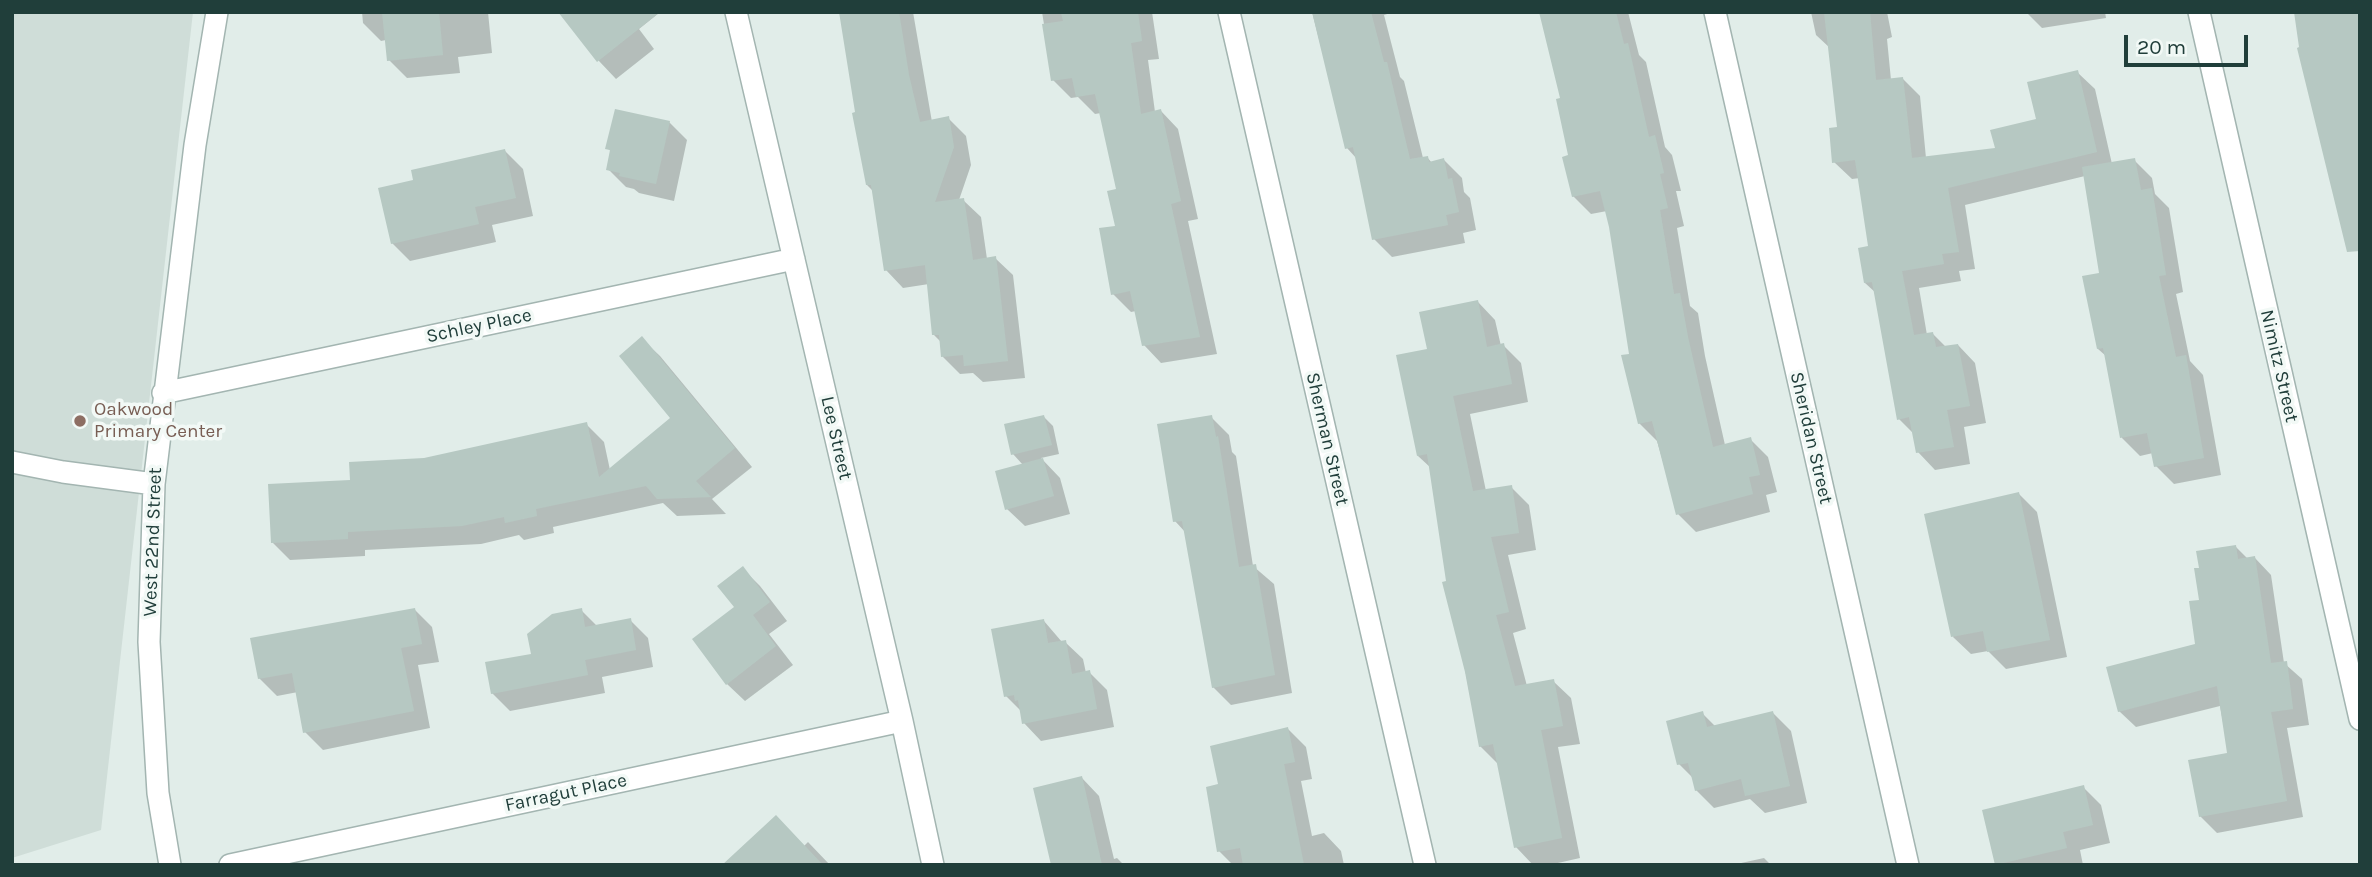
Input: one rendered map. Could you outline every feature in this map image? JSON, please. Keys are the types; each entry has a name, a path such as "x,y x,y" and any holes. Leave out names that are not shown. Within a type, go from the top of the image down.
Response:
{"street":[{"name":"West 22nd Street","path":"170,865 158,793 149,642 154,484 195,145 217,12"},
{"name":"Lee Street","path":"736,12 902,721 933,865"},
{"name":"Sherman Street","path":"1229,12 1425,865"},
{"name":"Sheridan Street","path":"1715,12 1908,865"},
{"name":"Nimitz Street","path":"2199,12 2360,719"},
{"name":"Schley Place","path":"163,393 794,259"},
{"path":"12,462 154,484"},
{"name":"Farragut Place","path":"230,865 902,721"}],"shaded area":[{"name":"Oakwood Primary Center","path":"12,12 193,12 101,830 12,858"}],"building":[{"path":"382,12 439,12 443,55 387,61"},
{"path":"558,12 660,12 597,62"},
{"path":"839,12 899,12 920,122 949,116 954,147 935,202 964,198 973,260 996,256 1008,361 964,366 963,355 941,357 939,335 932,335 925,265 884,271 871,185 866,185 852,113 855,112"},
{"path":"1061,12 1138,12 1142,41 1131,43 1141,114 1161,109 1181,201 1171,204 1200,337 1142,346 1130,291 1111,295 1099,228 1115,226 1107,191 1116,189 1095,94 1076,97 1072,78 1051,81 1042,24 1063,21"},
{"path":"1312,12 1371,12 1384,62 1387,62 1410,159 1428,156 1429,162 1444,158 1448,179 1452,178 1459,212 1446,215 1448,225 1372,240 1353,147 1345,149"},
{"path":"1539,12 1616,12 1624,44 1628,43 1649,137 1655,135 1664,173 1660,174 1668,208 1660,210 1674,294 1680,293 1713,447 1751,437 1760,475 1749,477 1753,494 1676,515 1652,421 1638,424 1621,355 1629,354 1609,227 1600,191 1572,197 1562,157 1568,155 1556,99 1560,98"},
{"path":"1824,12 1870,12 1876,80 1903,77 1912,158 1995,148 1990,130 2036,119 2027,82 2078,70 2097,152 1948,188 1959,252 1942,254 1944,264 1902,271 1914,335 1933,332 1936,347 1958,344 1970,406 1947,410 1954,447 1916,453 1909,417 1897,420 1872,282 1864,283 1858,248 1868,246 1855,160 1832,163 1829,128 1837,127"},
{"path":"2294,12 2360,12 2360,251 2347,252 2297,48"},
{"path":"615,109 670,121 656,184 619,176 620,173 606,170 610,150 605,149"},
{"path":"505,149 516,198 475,207 479,224 391,244 378,188 413,180 411,170"},
{"path":"2135,158 2141,190 2152,188 2166,275 2159,276 2176,357 2186,355 2204,458 2154,467 2147,433 2120,438 2103,348 2097,349 2082,276 2099,273 2082,167"},
{"path":"1478,300 1487,347 1504,343 1512,384 1453,396 1473,491 1512,485 1519,533 1491,537 1509,612 1496,615 1515,686 1554,679 1563,726 1541,730 1562,838 1514,848 1493,744 1479,747 1465,672 1442,582 1446,581 1427,454 1417,456 1396,355 1427,349 1419,312"},
{"path":"642,336 735,448 696,481 711,497 657,499 646,486 536,509 537,516 505,523 504,517 462,526 348,532 348,539 271,543 268,484 350,480 349,462 424,458 587,422 599,477 670,418 619,356"},
{"path":"1044,415 1052,445 1011,455 1004,424"},
{"path":"1212,415 1216,437 1218,436 1239,567 1256,564 1275,675 1212,688 1182,521 1173,522 1157,424"},
{"path":"1043,458 1054,496 1005,510 995,471"},
{"path":"2019,492 2050,640 1987,652 1983,631 1951,637 1924,514"},
{"path":"2236,545 2238,559 2255,556 2271,663 2287,661 2293,709 2271,712 2287,801 2199,817 2188,760 2227,753 2217,686 2118,712 2106,667 2195,644 2189,601 2199,600 2194,568 2199,568 2196,551"},
{"path":"743,566 770,602 753,615 776,646 726,685 692,639 734,607 717,586"},
{"path":"415,608 422,644 401,648 414,711 303,733 292,673 258,679 250,638"},
{"path":"582,608 585,627 631,618 636,650 585,660 588,675 491,694 485,662 531,654 527,634 552,614"},
{"path":"1044,619 1048,643 1066,640 1072,674 1090,670 1097,709 1022,724 1018,700 1015,701 1014,695 1004,697 991,629"},
{"path":"1703,711 1707,727 1773,711 1790,786 1745,796 1741,779 1695,791 1688,763 1677,765 1666,721"},
{"path":"1288,727 1295,762 1284,764 1304,865 1243,865 1240,848 1217,852 1206,787 1218,784 1210,746"},
{"path":"1082,776 1102,865 1051,865 1033,788"},
{"path":"2084,785 2093,825 2063,832 2067,848 1995,865 1982,810"},
{"path":"776,815 823,865 722,865"}],"place":[{"name":"Oakwood Primary Center","path":"80,421"}]}
